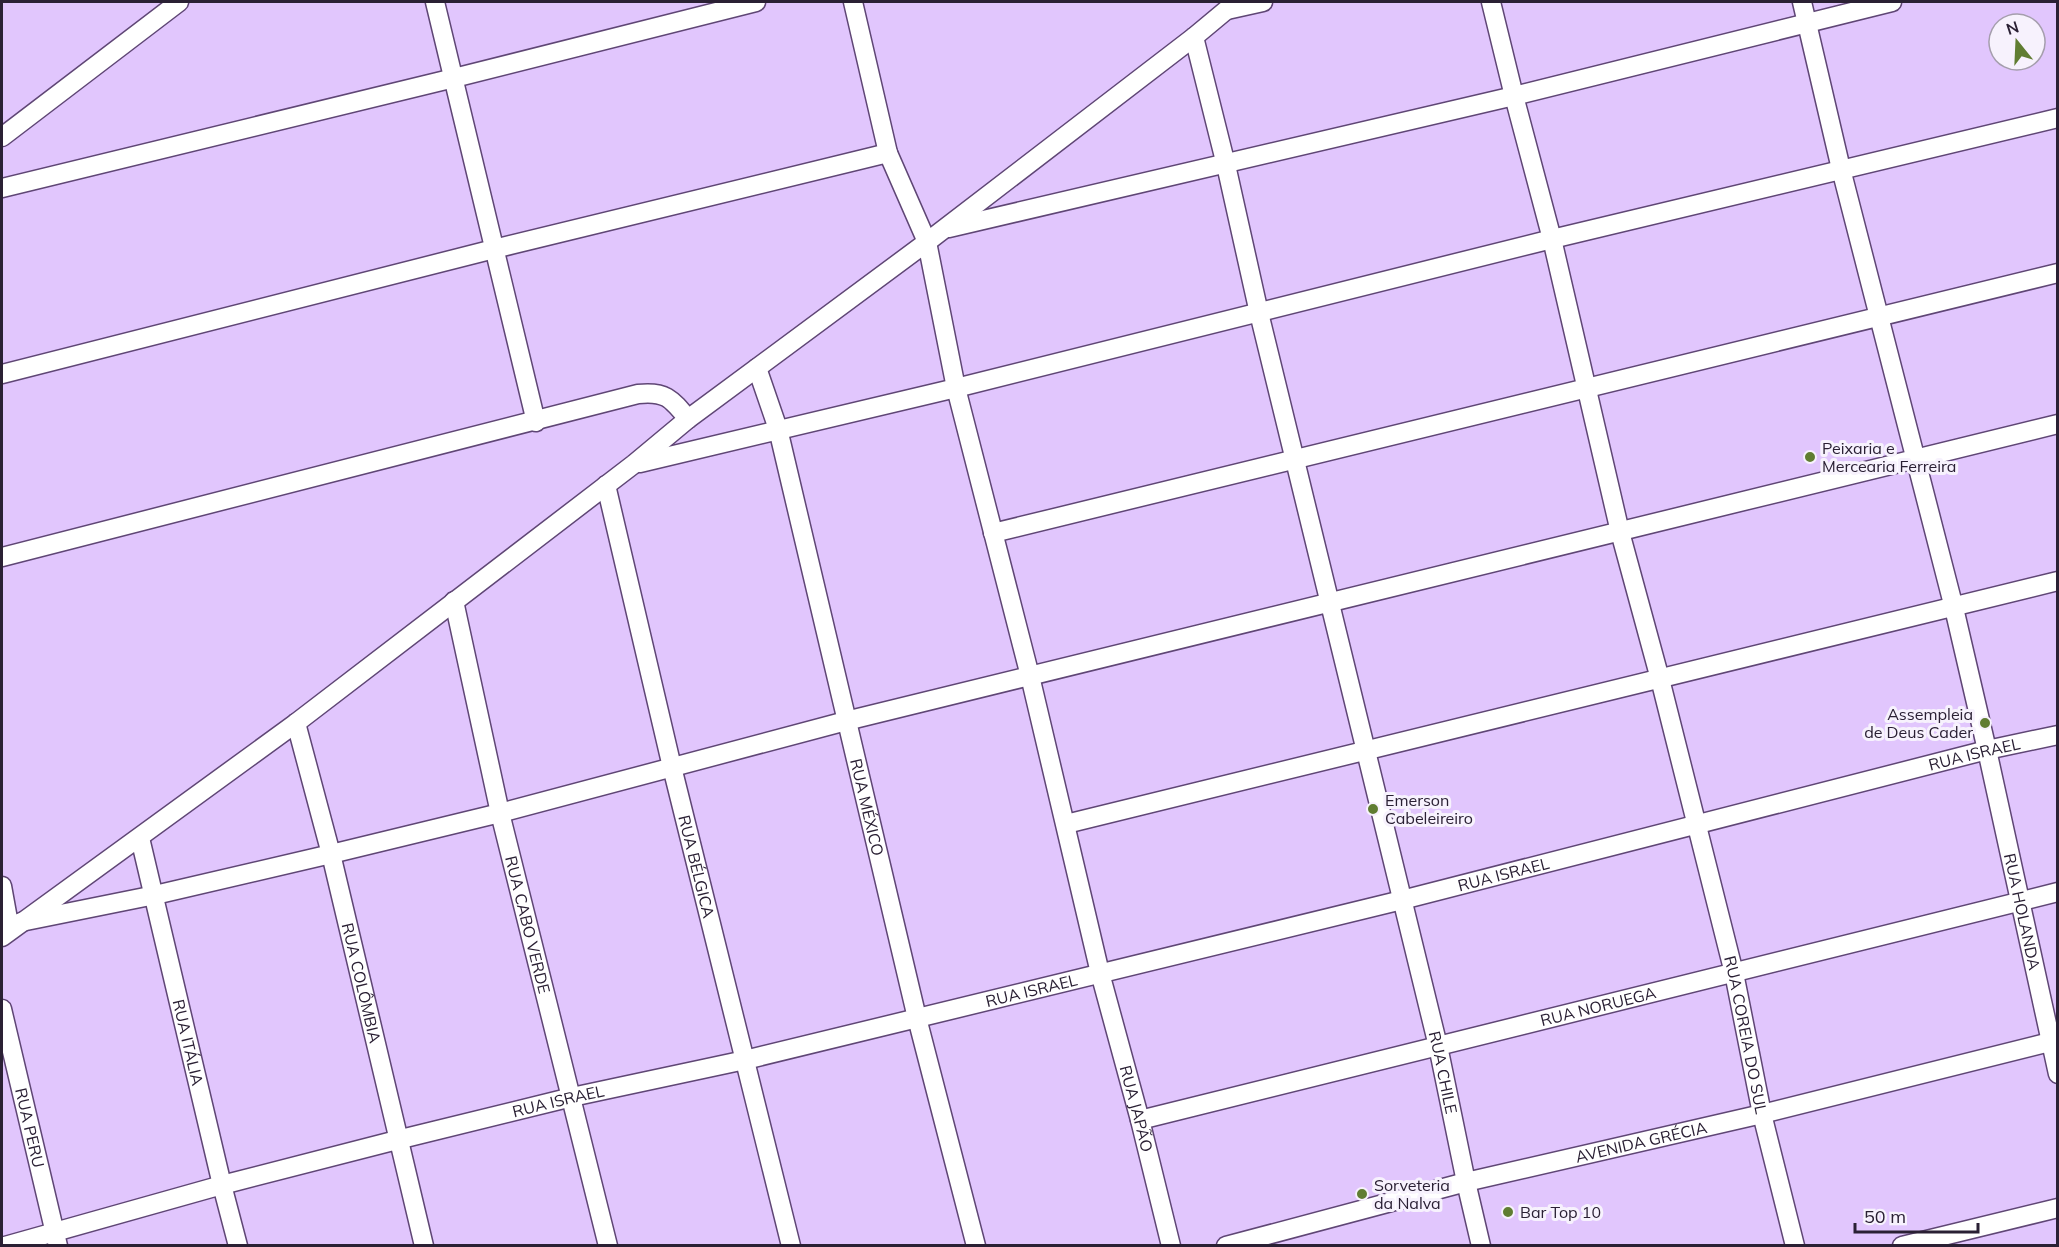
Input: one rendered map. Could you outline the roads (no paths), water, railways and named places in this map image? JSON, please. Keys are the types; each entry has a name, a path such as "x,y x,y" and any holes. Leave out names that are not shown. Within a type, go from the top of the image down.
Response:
{"street":[{"path":"2,137 179,2"},
{"path":"435,2 536,422"},
{"path":"2,188 756,2"},
{"name":"RUA JAPÃO","path":"853,2 888,153 927,242 956,388 1030,676 1100,973 1171,1245"},
{"path":"11,930 296,723 634,464 688,419 927,242 1194,37 1230,6 1263,2"},
{"name":"RUA COREIA DO SUL","path":"1491,2 1552,239 1620,532 1660,679 1734,973 1762,1114 1795,1245"},
{"name":"RUA HOLANDA","path":"1802,2 1841,169 1954,608 1988,750 2054,1041 2058,1074"},
{"path":"943,229 1226,165 1892,2"},
{"name":"RUA CHILE","path":"1194,37 1226,165 1258,313 1438,1046 1481,1245"},
{"path":"634,464 956,388 1552,239 2058,118"},
{"path":"2,374 495,249 888,153"},
{"path":"993,533 1295,461 1878,315 2058,273"},
{"name":"RUA MÉXICO","path":"758,368 778,429 917,1017 976,1245"},
{"path":"2,557 536,422 638,394 654,392 667,396 688,419"},
{"path":"11,930 500,813 846,721 2058,424"},
{"name":"RUA BÉLGICA","path":"606,485 672,767 791,1245"},
{"path":"1066,824 2058,581"},
{"name":"RUA CABO VERDE","path":"454,601 500,813 608,1245"},
{"name":"RUA COLÔMBIA","path":"296,723 331,854 424,1245"},
{"name":"RUA ISRAEL","path":"5,1245 56,1239 222,1185 398,1140 572,1097 745,1060 1402,900 1988,750 2058,735"},
{"name":"RUA ITÁLIA","path":"140,837 238,1245"},
{"path":"2,886 11,930"},
{"name":"RUA NORUEGA","path":"1140,1120 2058,892"},
{"name":"RUA PERU","path":"2,1010 56,1239"},
{"name":"AVENIDA GRÉCIA","path":"1226,1245 1466,1182 1762,1114 2054,1041"},
{"path":"1902,1245 2058,1208"}],"place":[{"name":"Peixaria e Mercearia Ferreira","path":"1810,457"},
{"name":"Assempleia de Deus Cader","path":"1985,723"},
{"name":"Emerson Cabeleireiro","path":"1373,809"},
{"name":"Sorveteria da Nalva","path":"1362,1194"},
{"name":"Bar Top 10","path":"1508,1212"}]}
